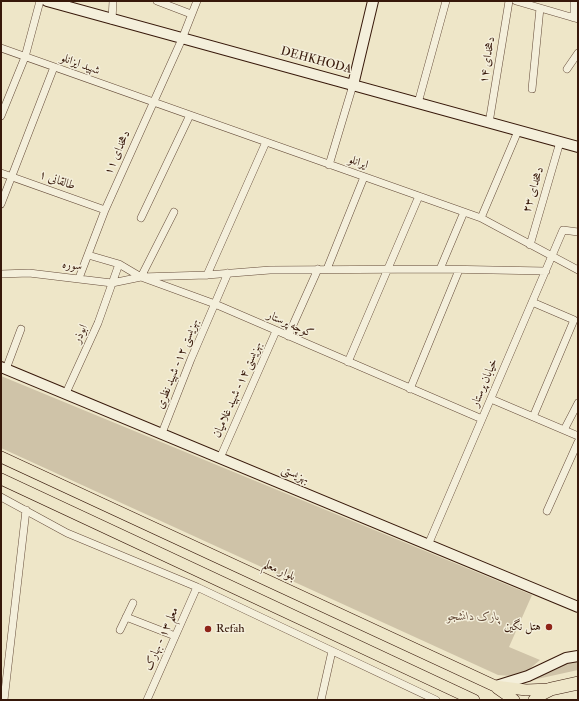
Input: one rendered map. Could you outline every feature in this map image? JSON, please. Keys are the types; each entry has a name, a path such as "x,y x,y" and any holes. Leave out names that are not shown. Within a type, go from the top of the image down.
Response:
{"highway":[{"path":"534,700 541,694 551,689 578,683"}],"main road":[{"name":"بلوار معلم","path":"1,457 495,686 526,690 551,689"},
{"path":"1,479 474,700"},
{"path":"495,686 514,700"}],"street":[{"path":"1,116 25,57 40,1"},
{"name":"DEHKHODA","path":"47,1 578,147"},
{"path":"112,20 113,1"},
{"path":"157,1 192,14"},
{"name":"دهخدای ۱۱","path":"79,278 105,210 182,39 197,1"},
{"path":"329,165 353,85 374,1"},
{"path":"418,103 446,1"},
{"name":"دهخدای ۱۴","path":"489,123 509,1"},
{"path":"516,1 576,18 574,1"},
{"path":"532,89 540,8"},
{"name":"شهید ایزانلو","path":"1,48 153,102"},
{"path":"567,69 578,53"},
{"path":"1,204 54,67"},
{"name":"ایرانلو","path":"153,102 481,218 552,257"},
{"path":"141,218 190,115"},
{"path":"481,218 518,130"},
{"path":"207,275 266,142"},
{"name":"دهخدای ۲۳","path":"530,245 560,142"},
{"name":"طالقانی ۱","path":"1,173 105,210"},
{"path":"327,269 364,177"},
{"path":"348,362 419,196"},
{"path":"141,277 174,212"},
{"path":"440,269 464,212"},
{"name":"خیابان پرستار","path":"428,546 563,230 578,232"},
{"name":"کوچه پرستار","path":"88,255 119,264 141,277 215,304 482,419"},
{"path":"552,257 578,270"},
{"name":"ابوذر","path":"66,394 98,323 119,264"},
{"path":"288,336 318,269"},
{"name":"سوره","path":"1,274 30,273 112,283 141,277 318,269 546,271"},
{"path":"410,389 459,270"},
{"name":"بهزیستی ۱۲- شهید نظری","path":"162,433 191,359 228,273"},
{"path":"532,302 574,320 533,417"},
{"path":"3,368 21,330"},
{"name":"بهزیستی ۱۴- شهید غلامیان","path":"220,458 276,331"},
{"name":"بهزیستی","path":"3,368 162,433 428,546 578,607"},
{"path":"491,398 578,436"},
{"path":"564,430 578,403"},
{"path":"546,511 578,442"},
{"path":"1,497 67,533 197,587 436,700"},
{"path":"4,700 3,687 26,510"},
{"name":"معلم ۱۳ - بهارک","path":"147,700 197,587"},
{"path":"120,630 133,603"},
{"path":"126,617 176,636"},
{"path":"321,700 332,651"},
{"path":"495,686 528,676 566,658 578,656"}],"green space":[{"name":"پارک دانشجو","path":"1,376 532,595 509,647 540,660 527,671 511,676 498,675 1,448"},
{"path":"578,661 578,670 528,681 559,664"}],"place":[{"name":"هتل نگین","path":"549,627"},
{"name":"Refah","path":"208,629"}]}
